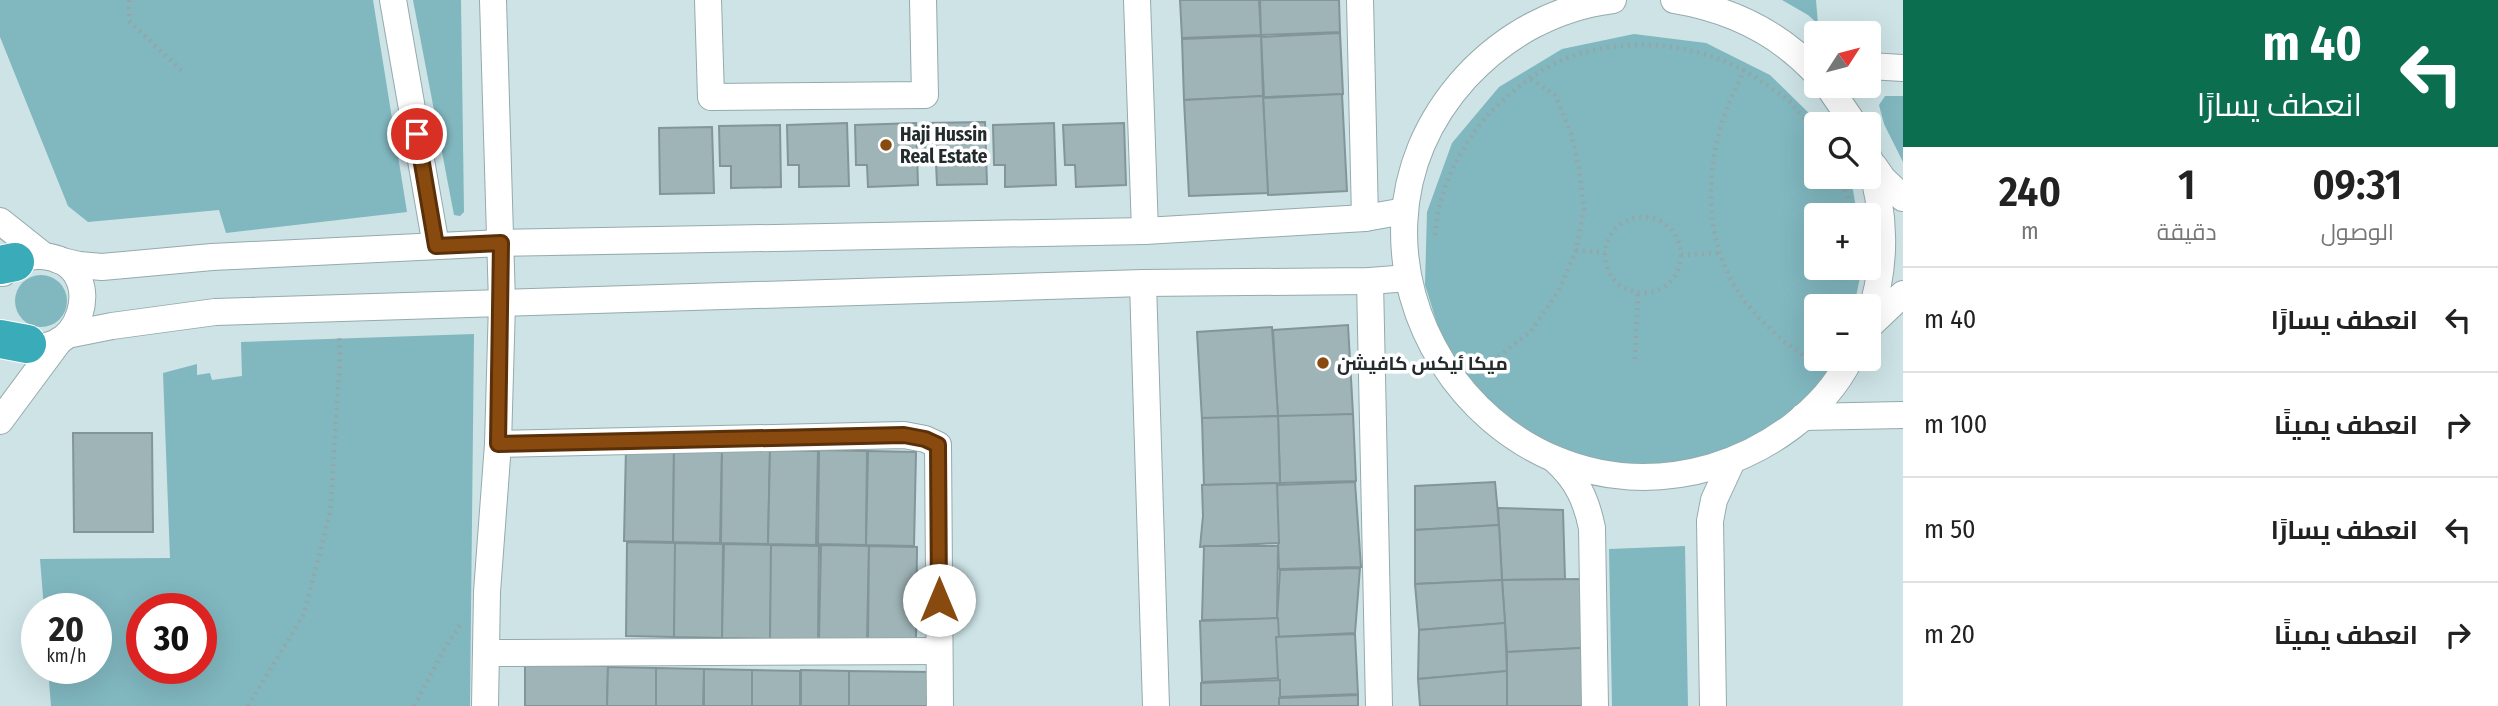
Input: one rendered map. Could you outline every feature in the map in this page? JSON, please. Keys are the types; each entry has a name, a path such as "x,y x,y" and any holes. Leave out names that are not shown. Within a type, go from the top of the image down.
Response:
{"street":[{"path":"393,0 436,246"},
{"path":"485,706 487,592 498,444 502,303 493,0"},
{"path":"708,0 711,97 925,95 923,0"},
{"path":"1138,0 1145,231"},
{"path":"1360,0 1365,218"},
{"path":"1613,0 1578,7 1560,7 1501,44 1456,88 1438,114 1424,142 1405,211 1405,253 1408,278 1422,325 1444,368 1474,406 1512,437 1555,460 1599,473 1644,477 1689,473 1732,461 1782,434 1803,417 1827,392 1842,371"},
{"path":"1674,0 1715,5 1756,26 1804,59"},
{"path":"1881,67 1903,68"},
{"path":"1881,176 1903,198"},
{"path":"1875,294 1883,244 1878,189"},
{"path":"23,264 102,267 212,257 501,243 1145,231 1365,218 1405,211"},
{"path":"0,221 23,264"},
{"path":"0,421 31,336 80,317 83,295 75,274 23,264"},
{"path":"31,336 215,312 1143,283 1370,281 1408,278"},
{"path":"1370,281 1379,706"},
{"path":"1143,283 1156,706"},
{"path":"1881,315 1903,294"},
{"path":"1803,417 1903,415"},
{"path":"498,444 904,435 938,445 940,706"},
{"path":"1555,460 1570,473 1581,490 1588,509 1591,528 1595,706"},
{"path":"1713,706 1710,521 1714,500 1732,461"},
{"path":"486,653 939,651"}],"path":[{"path":"129,0 129,21 183,72"},
{"path":"1435,245 1435,232 1447,180 1472,134 1507,95 1559,61 1598,49 1647,44 1697,51 1744,69 1792,104 1804,120"},
{"path":"1744,69 1728,104 1713,164 1710,212 1720,253 1745,301 1762,322 1809,360 1821,376"},
{"path":"1473,377 1531,331 1558,292 1576,250 1584,209 1571,133 1555,95 1531,79"},
{"path":"1637,217 1662,222 1679,242 1681,255 1679,267 1665,286 1654,291 1638,292 1620,285 1612,276 1606,265 1605,253 1608,240 1615,229 1625,221 1637,217"},
{"path":"1576,250 1605,253"},
{"path":"1681,255 1720,253"},
{"path":"1635,359 1638,292"},
{"path":"248,706 304,614 330,513 340,358 338,308"},
{"path":"414,706 450,640 487,592"}],"shaded area":[{"path":"0,0 373,0 407,212 226,233 219,210 88,222 68,206 0,37"},
{"path":"413,0 461,0 464,212 460,216 454,215"},
{"path":"1782,0 1816,0 1818,21"},
{"path":"1634,34 1706,43 1770,75 1808,112 1804,112 1804,189 1853,190 1855,203 1804,203 1804,280 1859,280 1857,294 1804,294 1804,371 1827,371 1814,394 1760,441 1694,469 1623,474 1552,455 1491,413 1447,355 1425,285 1427,212 1452,143 1499,87 1562,49"},
{"path":"1885,96 1903,96 1903,162 1884,124 1879,105"},
{"path":"41,275 51,277 59,283 65,291 65,311 59,319 51,325 41,327 31,325 23,319 17,311 15,301 17,291 23,283 31,277"},
{"path":"474,334 470,706 51,706 49,684 112,684 112,593 43,593 40,559 170,558 163,373 197,364 197,375 210,373 212,380 242,376 241,342"},
{"path":"1685,546 1688,706 1612,706 1609,549"}],"building":[{"path":"1180,0 1259,0 1261,35 1182,38"},
{"path":"1260,0 1339,0 1340,32 1261,35"},
{"path":"1340,33 1343,94 1264,97 1261,37"},
{"path":"1261,36 1263,96 1184,100 1182,39"},
{"path":"1342,94 1347,191 1268,195 1263,98"},
{"path":"1263,96 1268,193 1189,196 1184,100"},
{"path":"985,122 987,184 937,185 936,163 925,164 924,123"},
{"path":"847,123 849,186 799,187 799,165 788,165 787,125"},
{"name":"Haji Hussin Real Estate","path":"916,123 918,185 868,187 867,165 856,165 855,125"},
{"path":"1054,123 1056,185 1005,187 1005,165 994,165 993,125"},
{"path":"1124,123 1126,185 1076,187 1075,165 1065,165 1063,125"},
{"path":"780,125 781,187 731,188 731,166 720,166 719,126"},
{"path":"712,127 714,193 660,194 659,128"},
{"path":"1348,325 1353,414 1278,418 1273,330"},
{"path":"1272,327 1278,416 1202,420 1197,332"},
{"path":"1353,414 1356,481 1280,483 1278,416"},
{"path":"1278,416 1280,483 1204,485 1202,418"},
{"path":"73,433 152,433 153,532 74,532"},
{"path":"626,447 674,448 673,542 624,541"},
{"path":"674,448 722,449 720,543 673,542"},
{"path":"722,449 770,450 768,544 721,543"},
{"path":"770,450 818,451 816,545 768,544"},
{"path":"819,450 867,451 866,545 818,544"},
{"path":"868,451 916,452 914,546 866,545"},
{"path":"1355,482 1361,567 1279,569 1276,485"},
{"path":"1495,482 1499,525 1415,530 1415,486"},
{"path":"1277,483 1279,543 1200,547 1202,485"},
{"path":"1498,508 1563,510 1565,579 1502,580"},
{"path":"1499,525 1502,580 1415,584 1415,530"},
{"path":"627,542 676,543 674,637 626,636"},
{"path":"675,543 723,544 722,638 674,637"},
{"path":"724,544 772,545 770,639 722,638"},
{"path":"771,545 819,546 818,640 770,639"},
{"path":"821,545 869,546 867,640 819,639"},
{"path":"869,546 917,547 916,641 868,640"},
{"path":"1204,546 1278,546 1277,619 1202,620"},
{"path":"1360,568 1355,633 1276,637 1280,570"},
{"path":"1581,579 1581,648 1507,652 1502,580"},
{"path":"1502,580 1505,623 1419,630 1415,584"},
{"path":"1278,618 1281,678 1202,682 1200,621"},
{"path":"1505,623 1507,671 1418,679 1419,630"},
{"path":"1355,634 1358,694 1279,697 1276,637"},
{"path":"1581,648 1584,706 1507,706 1507,652"},
{"path":"525,664 608,666 607,706 525,706"},
{"path":"608,667 656,668 656,706 607,706"},
{"path":"656,668 704,669 703,706 656,706"},
{"path":"704,669 752,670 752,706 704,706"},
{"path":"752,670 800,671 800,706 752,706"},
{"path":"801,670 849,671 849,706 801,706"},
{"path":"849,671 930,672 929,706 849,706"},
{"path":"1507,671 1507,706 1420,706 1418,679"},
{"path":"1280,680 1280,706 1201,706 1201,683"},
{"path":"1358,695 1358,706 1279,706 1279,698"}],"place":[{"name":"Haji Hussin Real Estate","path":"886,145"},
{"name":"میکا ئیکس کافیشن","path":"1323,363"}],"route":[{"path":"417,134 436,246 501,243 498,444 904,435 925,439 938,445 939,600"}]}
